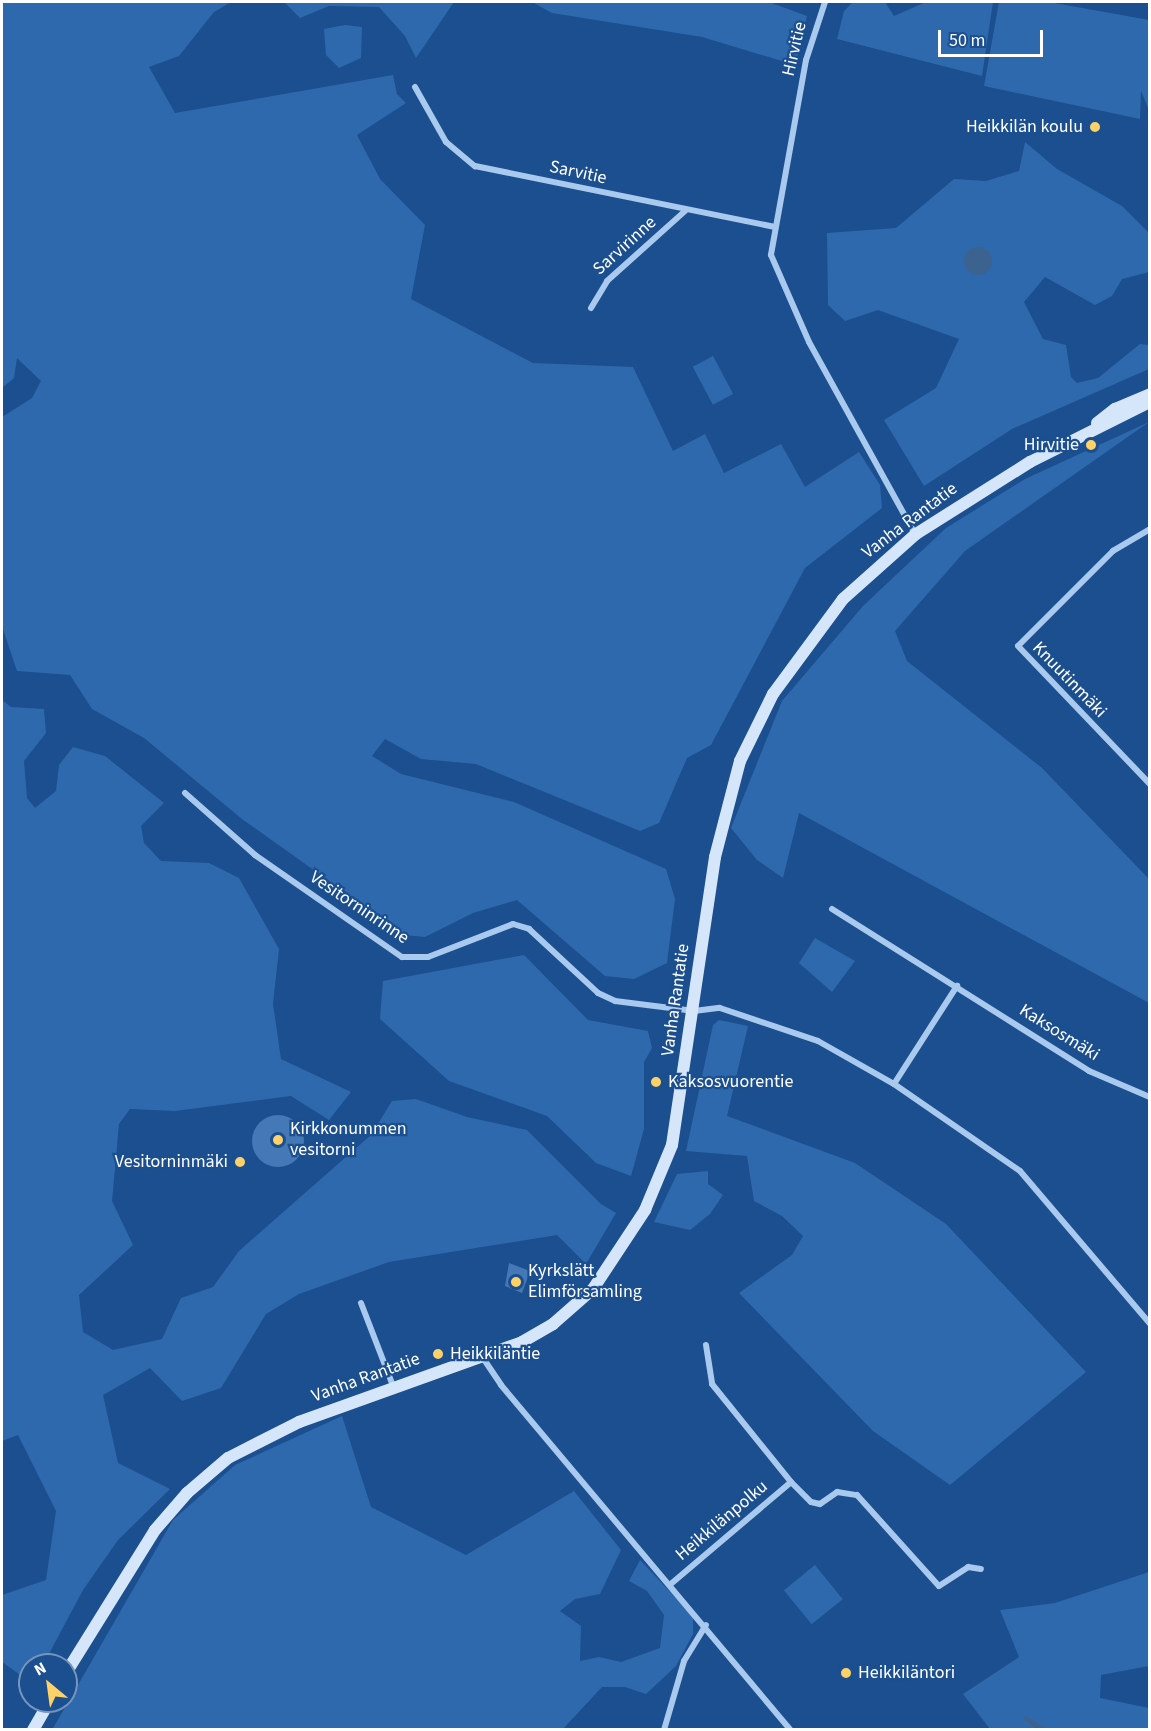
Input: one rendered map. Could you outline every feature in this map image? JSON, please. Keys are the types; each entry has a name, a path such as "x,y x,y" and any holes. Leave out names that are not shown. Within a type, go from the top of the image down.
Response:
{"main road":[{"name":"Vanha Rantatie","path":"1086,432 1115,409 1149,394"},
{"name":"Vanha Rantatie","path":"78,1653 127,1569 170,1510 201,1480 238,1453 299,1422 393,1386 483,1358 553,1324 577,1306 613,1264 659,1182 672,1145 694,1011 715,857 728,802 753,729 817,630 861,581 916,534 1086,432 1149,402"},
{"path":"33,1730 43,1713"}],"street":[{"name":"Hirvitie","path":"825,2 806,60 774,227 771,255 783,290 916,534"},
{"name":"Sarvitie","path":"415,87 446,142 476,166 685,211 774,227"},
{"name":"Sarvirinne","path":"591,308 607,281 685,211"},
{"name":"Knuutinmäki","path":"1149,529 1113,551 1018,646 1149,784"},
{"name":"Vesitorninrinne","path":"185,793 255,855 402,957 428,957 513,924 529,929 598,993 615,1001 694,1011"},
{"name":"Kaksosmäki","path":"831,909 1089,1071 1149,1097"},
{"path":"894,1084 957,986"},
{"path":"694,1011 720,1008 800,1034 894,1084 1020,1171 1149,1324"},
{"path":"361,1303 393,1386"},
{"name":"Heikkilänpolku","path":"706,1345 712,1384 791,1482 811,1502 820,1504 837,1492 857,1495 939,1586 968,1567 981,1569"},
{"path":"483,1358 513,1400 672,1583 791,1730"},
{"name":"Heikkilänpolku","path":"672,1583 791,1482"},
{"path":"664,1730 684,1661 706,1625"}],"shaded area":[{"path":"2,2 231,2 214,12 179,56 149,67 175,113 393,75 397,94 406,103 357,135 380,179 425,225 411,299 533,363 633,367 673,451 705,434 724,473 781,444 805,487 859,452 880,485 882,508 805,568 711,745 687,758 659,823 640,831 476,764 421,759 385,739 372,756 401,774 514,802 666,869 675,899 667,963 634,979 605,976 517,900 473,913 425,937 405,935 242,819 144,738 92,709 70,675 17,671 2,626 2,417 32,398 41,381 17,358 14,378 2,388"},
{"path":"284,2 454,2 416,58 405,36 379,7 329,6 300,18"},
{"path":"532,2 769,2 807,16 795,65 702,37 552,13"},
{"path":"853,2 885,2 894,16 926,2 993,2 982,76 837,39 844,11"},
{"name":"Heikkilän koulu","path":"999,2 1049,2 1149,20 1149,110 1141,91 1140,119 984,86"},
{"path":"345,25 362,27 361,58 339,68 326,55 324,29"},
{"path":"1025,142 1057,169 1122,206 1149,233 1149,272 1122,279 1112,296 1095,305 1045,277 1024,302 1043,339 1066,345 1071,377 1077,383 1098,378 1140,344 1149,345 1149,369 1012,429 924,486 884,420 936,388 959,339 878,310 845,321 828,305 827,233 896,228 954,179 986,181 1019,171"},
{"path":"978,247 988,251 992,261 988,271 978,275 968,271 964,261 968,251"},
{"path":"713,356 733,394 713,405 693,367"},
{"path":"1149,422 965,551 895,631 907,661 1042,768 1149,879 1149,1003 799,813 783,878 757,860 731,828 782,701 863,606 946,528 1025,479"},
{"path":"2,700 11,707 44,709 46,733 24,761 27,798 35,808 56,791 59,765 73,747 105,756 164,803 141,826 144,843 161,861 209,863 239,878 279,949 273,1004 281,1059 351,1092 329,1120 291,1096 175,1111 130,1109 119,1124 112,1201 133,1245 79,1295 83,1332 113,1350 162,1339 181,1298 213,1287 239,1251 371,1135 392,1101 416,1099 467,1117 527,1130 601,1204 616,1213 586,1264 557,1235 389,1262 299,1294 266,1314 221,1388 182,1401 150,1368 103,1395 118,1463 170,1489 118,1540 83,1590 49,1653 18,1653 18,1673 2,1662 2,1595 46,1580 56,1511 18,1435 2,1441"},
{"path":"815,938 855,961 832,992 799,963"},
{"path":"524,955 588,1020 648,1031 652,1048 644,1062 644,1129 631,1176 596,1163 547,1116 449,1081 380,1019 383,981"},
{"path":"719,1020 748,1026 727,1116 855,1163 946,1224 1086,1372 950,1485 873,1431 739,1293 792,1255 803,1236 782,1216 754,1201 747,1156 686,1151 713,1025"},
{"path":"708,1171 708,1184 723,1195 710,1214 690,1230 654,1222 677,1174"},
{"path":"342,1416 371,1507 466,1555 574,1491 621,1550 600,1594 575,1599 560,1611 581,1626 580,1661 599,1657 621,1662 660,1648 664,1615 647,1591 629,1581 640,1560 693,1616 693,1634 676,1666 646,1694 625,1687 602,1687 563,1729 52,1730 62,1713 78,1713 78,1685 173,1520 235,1465"},
{"path":"815,1565 843,1599 812,1624 784,1590"},
{"path":"1149,1572 1149,1666 1101,1675 1100,1698 1149,1708 1149,1729 990,1729 963,1694 1019,1657 1000,1610 1055,1603"}],"building":[{"name":"Kirkkonummen vesitorni","path":"278,1115 292,1119 300,1127 304,1141 300,1155 292,1163 278,1167 264,1163 256,1155 252,1141 256,1127 264,1119"},
{"name":"Kyrkslätt Elimförsamling","path":"509,1263 530,1271 522,1293 505,1286"}],"waterway":[{"path":"1026,1718 1044,1730"}],"place":[{"name":"Heikkilän koulu","path":"1095,127"},
{"name":"Hirvitie","path":"1091,445"},
{"name":"Kaksosvuorentie","path":"656,1082"},
{"name":"Kirkkonummen vesitorni","path":"278,1140"},
{"name":"Vesitorninmäki","path":"240,1162"},
{"name":"Kyrkslätt Elimförsamling","path":"516,1282"},
{"name":"Heikkiläntie","path":"438,1354"},
{"name":"Heikkiläntori","path":"846,1673"}]}
